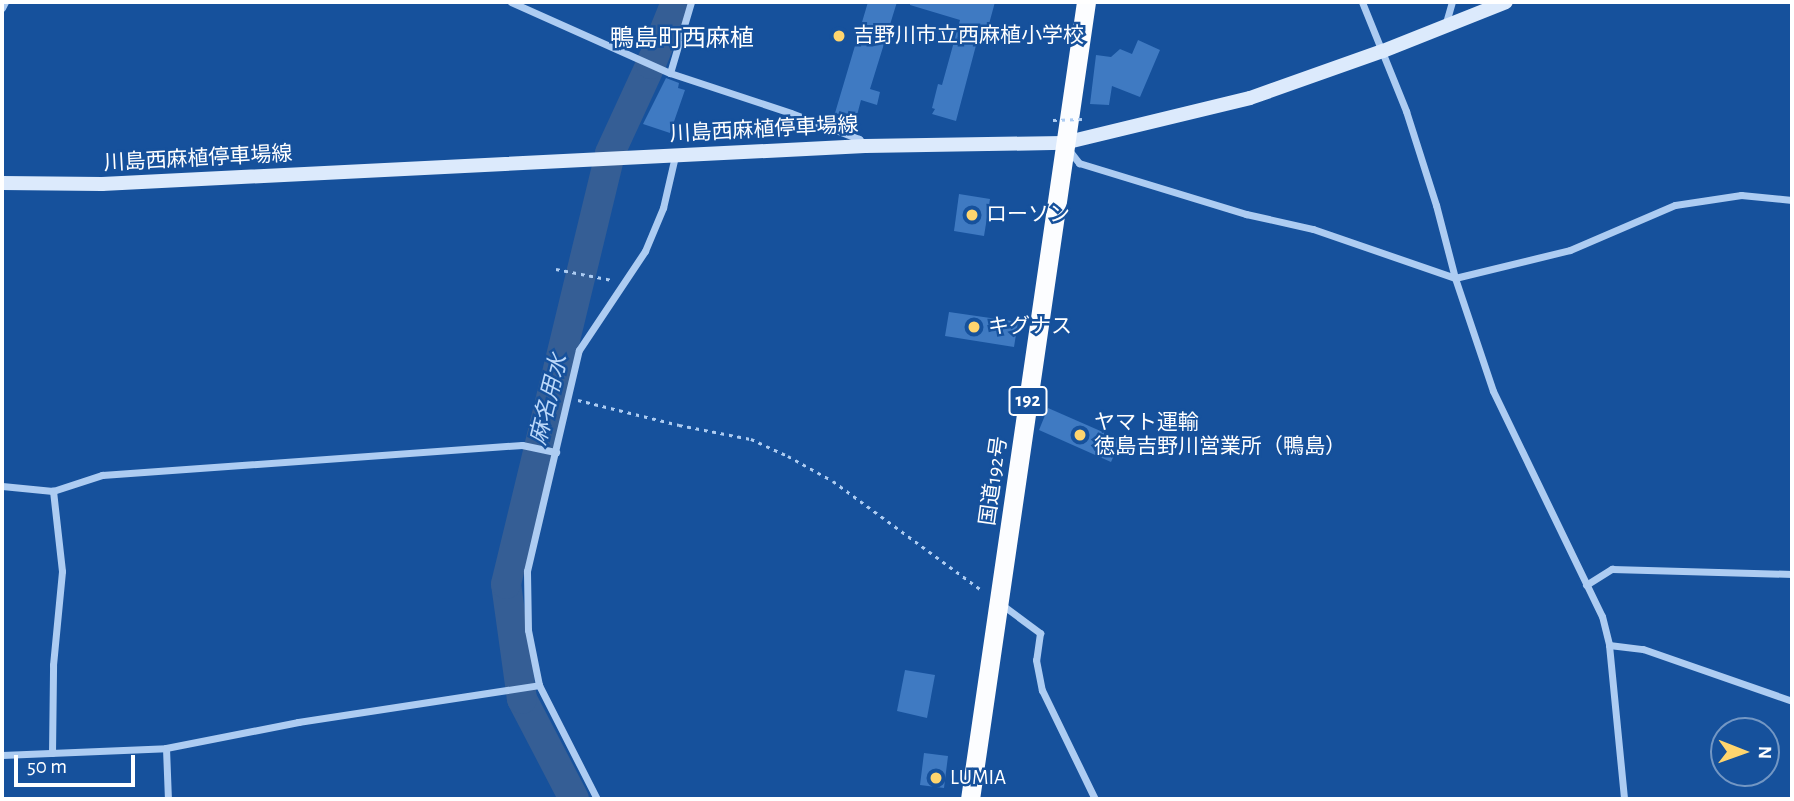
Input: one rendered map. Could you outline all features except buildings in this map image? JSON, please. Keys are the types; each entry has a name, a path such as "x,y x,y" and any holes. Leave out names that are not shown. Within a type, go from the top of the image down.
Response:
{"highway":[{"name":"国道192号","path":"970,799 1086,2"}],"main road":[{"name":"川島西麻植停車場線","path":"2,183 102,184 866,146 1064,143 1250,98 1383,51 1506,2"}],"street":[{"path":"2,8 5,2"},
{"path":"511,2 667,72 791,113 859,139 866,146"},
{"path":"667,72 691,2"},
{"path":"1362,2 1383,51 1436,205 1455,278 1493,391 1602,616 1609,646 1624,799"},
{"path":"1444,26 1452,2"},
{"path":"1064,143 1079,163 1246,214 1313,229 1455,278 1570,250 1675,205 1741,195 1792,200"},
{"path":"597,799 538,685 528,630 527,571 579,350 645,251 663,208 676,156"},
{"path":"2,485 53,491 102,475 522,445 556,452"},
{"path":"52,753 53,665 62,571 53,491"},
{"path":"1586,585 1612,569 1792,574"},
{"path":"1000,603 1040,633 1036,660 1042,690 1095,799"},
{"path":"1609,646 1643,649 1792,701"},
{"path":"2,755 166,748 298,722 538,685"},
{"path":"166,748 168,799"}],"path":[{"path":"1048,125 1053,120 1082,119"},
{"path":"556,269 595,278"},
{"path":"568,397 679,425 751,439 788,456 833,481 1000,603"}],"waterway":[{"name":"麻名用水","path":"574,799 522,699 506,584 610,153 676,2"}],"place":[{"name":"吉野川市立西麻植小学校","path":"839,36"},
{"name":"ローソン","path":"972,215"},
{"name":"キグナス","path":"974,327"},
{"name":"ヤマト運輸 徳島吉野川営業所（鴨島）","path":"1080,435"},
{"name":"LUMIA","path":"936,778"}],"district":[{"name":"鴨島町西麻植","path":"682,40"}]}
